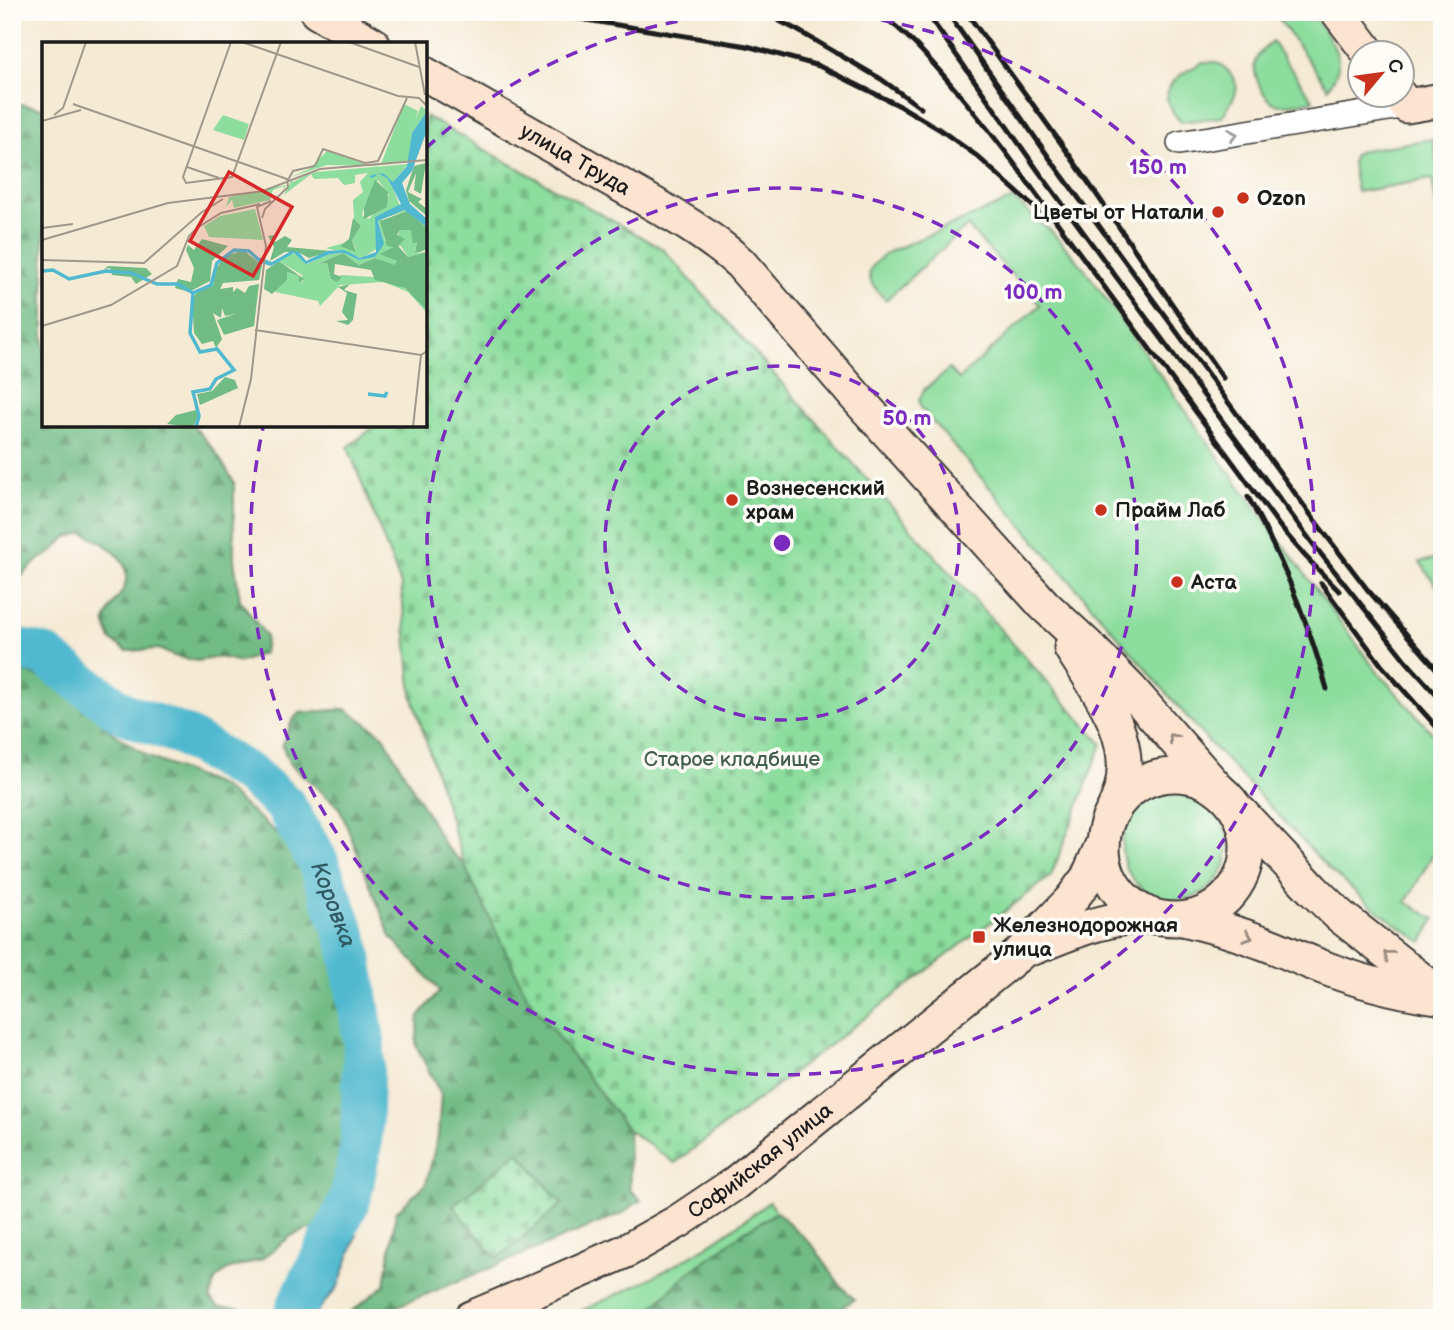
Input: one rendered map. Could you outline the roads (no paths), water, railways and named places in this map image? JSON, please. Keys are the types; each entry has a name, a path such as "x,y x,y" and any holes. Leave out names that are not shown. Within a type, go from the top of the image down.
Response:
{"main road":[{"path":"317,12 370,42"},
{"path":"1338,12 1358,38"},
{"name":"улица Труда","path":"427,75 652,203 725,250 740,263 856,397 1044,605"},
{"path":"1416,100 1442,100"},
{"path":"1044,605 1130,689 1227,799 1313,890 1340,916 1442,997"},
{"path":"1044,605 1104,701 1115,721 1123,746 1122,781 1107,830 1106,867 1117,889 1134,906 1169,918 1221,928 1378,985 1442,997"},
{"path":"1107,830 1122,798 1130,790 1158,776 1190,776 1209,783 1227,799 1244,826 1248,845 1245,865 1238,883 1226,898 1211,910 1192,917 1169,918"},
{"name":"Софийская улица","path":"471,1318 653,1237 704,1206 767,1159 1018,955 1071,900 1088,877 1107,830"},
{"name":"Софийская улица","path":"1018,955 1071,932 1114,919 1142,916 1169,918"}],"street":[{"path":"1179,143 1286,126 1366,108"}],"water":[{"path":"314,1233 357,1235 338,1287 314,1318 282,1318"}],"waterway":[{"name":"Коровка","path":"12,648 44,655 123,713 183,735 253,777 285,805 317,860 349,944 364,1041 361,1144 350,1200 294,1318"}],"railway":[{"path":"537,12 747,46 819,66 902,107 939,129 977,156 1047,219"},
{"path":"762,12 881,79 921,108"},
{"path":"877,12 919,48 992,134 1281,528 1339,591"},
{"path":"926,12 1039,172 1313,544 1406,661 1442,701"},
{"path":"947,12 1053,163 1316,522 1367,589 1442,675"},
{"path":"966,12 1068,153 1223,378"},
{"path":"1248,497 1293,590 1327,689"},
{"path":"1321,583 1382,666 1442,733"}],"place":[{"name":"Ozon","path":"1243,198"},
{"name":"Цветы от Натали","path":"1218,212"},
{"name":"Вознесенский храм","path":"732,500"},
{"name":"Прайм Лаб","path":"1101,510"},
{"name":"Аста","path":"1177,582"},
{"name":"Железнодорожная улица","path":"979,937"}],"park label":[{"name":"Старое кладбище","path":"732,759"}]}
